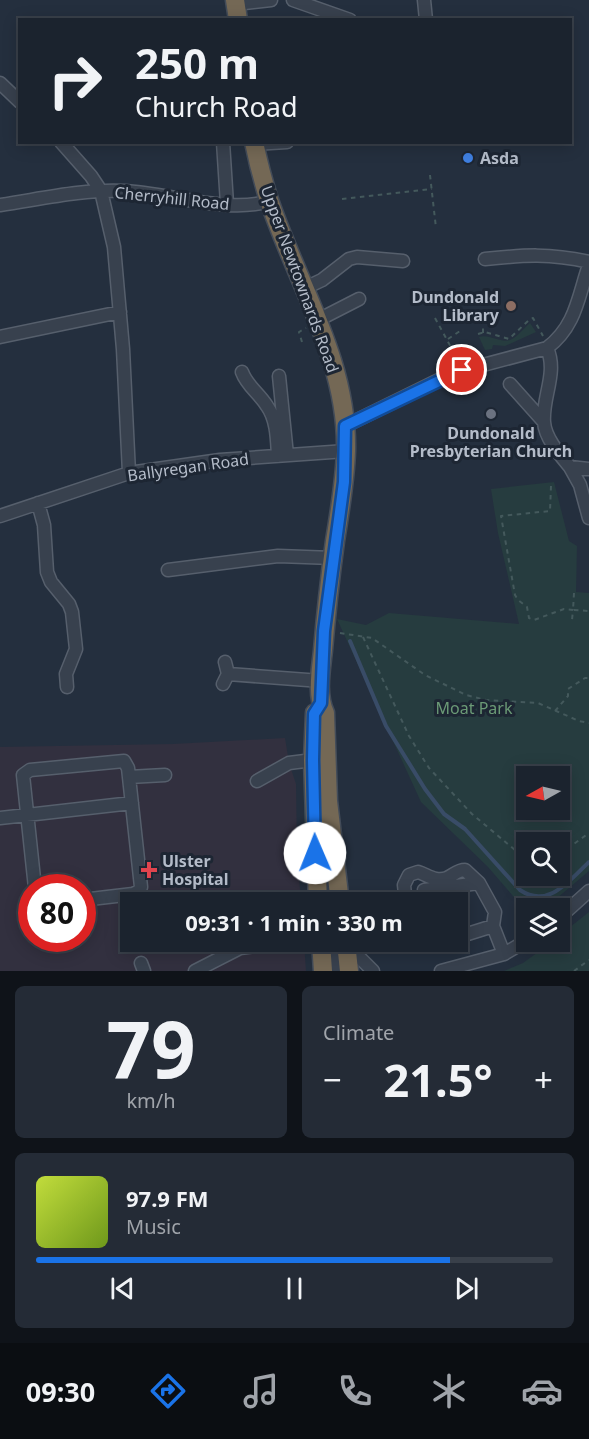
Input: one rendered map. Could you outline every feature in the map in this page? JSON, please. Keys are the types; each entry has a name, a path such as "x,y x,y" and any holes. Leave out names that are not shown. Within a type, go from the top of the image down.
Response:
{"highway":[{"name":"Upper Newtownards Road","path":"254,144 270,201 305,288 312,324 340,388 345,426 344,482 324,631 321,681 321,703 326,713 328,801 339,892"},
{"name":"Upper Newtownards Road","path":"318,892 313,760 314,714 321,703"},
{"path":"322,952 323,971"},
{"path":"347,952 349,971"}],"street":[{"path":"236,8 271,0"},
{"path":"293,0 344,18"},
{"path":"424,0 426,18"},
{"path":"0,82 18,100"},
{"name":"Cherryhill Road","path":"64,144 92,176 101,191 124,191 249,206 270,201"},
{"path":"223,144 227,204"},
{"path":"0,205 101,191 114,247 129,473"},
{"path":"345,426 453,373 560,338 583,305 589,263 562,256 531,254 485,259"},
{"path":"305,288 322,280 357,257 403,261"},
{"path":"312,324 359,299"},
{"path":"0,337 120,312"},
{"path":"546,343 552,358 544,422 547,435 580,485 589,518"},
{"path":"242,372 246,382 269,408 275,422 283,456"},
{"path":"279,376 283,456"},
{"path":"510,384 544,422"},
{"name":"Ballyregan Road","path":"0,516 129,473 188,464 346,451"},
{"path":"570,467 589,469"},
{"path":"38,503 44,525 47,572 51,582 69,604 72,612 76,649 66,674 67,687"},
{"path":"168,570 278,556 333,558"},
{"path":"225,673 321,681"},
{"path":"32,874 23,775 30,770 121,760 127,764 141,887 140,891 132,894 96,898"},
{"path":"257,781 289,763 313,760"},
{"path":"129,777 165,775"},
{"path":"0,818 132,803"},
{"path":"330,892 329,883 335,866"},
{"path":"405,892 405,880 409,875 418,872 433,879 447,878 458,870 465,870 478,883 495,912 493,926 504,954"},
{"path":"424,892 424,890 478,883"},
{"path":"452,886 453,892"},
{"path":"570,908 589,891"},
{"path":"468,932 493,926"},
{"path":"441,971 504,954 516,947"},
{"path":"195,971 232,952"},
{"path":"335,952 337,971"},
{"path":"357,952 367,968 373,971"}],"path":[{"path":"430,175 436,228"},
{"path":"342,199 432,189"},
{"path":"435,318 459,362"},
{"path":"478,334 509,339 533,318 546,343"},
{"path":"483,321 483,333"},
{"path":"302,342 299,332 312,324"},
{"path":"448,339 460,331"},
{"path":"551,486 549,511 501,516 515,595 527,607 531,620 564,609 589,611"},
{"path":"572,620 574,594"},
{"path":"324,631 372,638 425,675 466,695 497,701 538,703 589,723"},
{"path":"363,637 410,736 429,768 472,814 516,851"},
{"path":"555,711 568,696 568,689 579,681 589,678"},
{"path":"570,847 589,833"},
{"path":"574,971 589,960"}],"shaded area":[{"name":"Ulster Hospital","path":"285,738 289,763 296,784 300,892 120,892 120,952 305,952 306,971 0,971 0,747 173,744"}],"green space":[{"path":"530,323 536,332 505,346 493,345 492,349 485,350 479,337 512,339"},
{"name":"Moat Park","path":"554,482 569,541 577,546 576,592 589,593 589,871 557,898 516,899 488,867 421,802 337,619 366,625 389,613 519,624 498,533 491,489"},
{"path":"303,770 306,775 309,851 305,851"},
{"path":"589,912 589,971 504,971 523,963 538,952 570,952 570,927"}],"waterway":[{"path":"350,641 386,726 425,789 444,814 465,829 520,890 530,895 549,894 566,884 589,862"}],"place":[{"name":"Asda","path":"468,158"},
{"name":"Dundonald Library","path":"511,306"},
{"name":"Dundonald Presbyterian Church","path":"491,414"},
{"name":"Ulster Hospital","path":"149,870"}],"route":[{"path":"315,853 314,714 321,703 324,631 344,482 345,426 462,370"}]}
